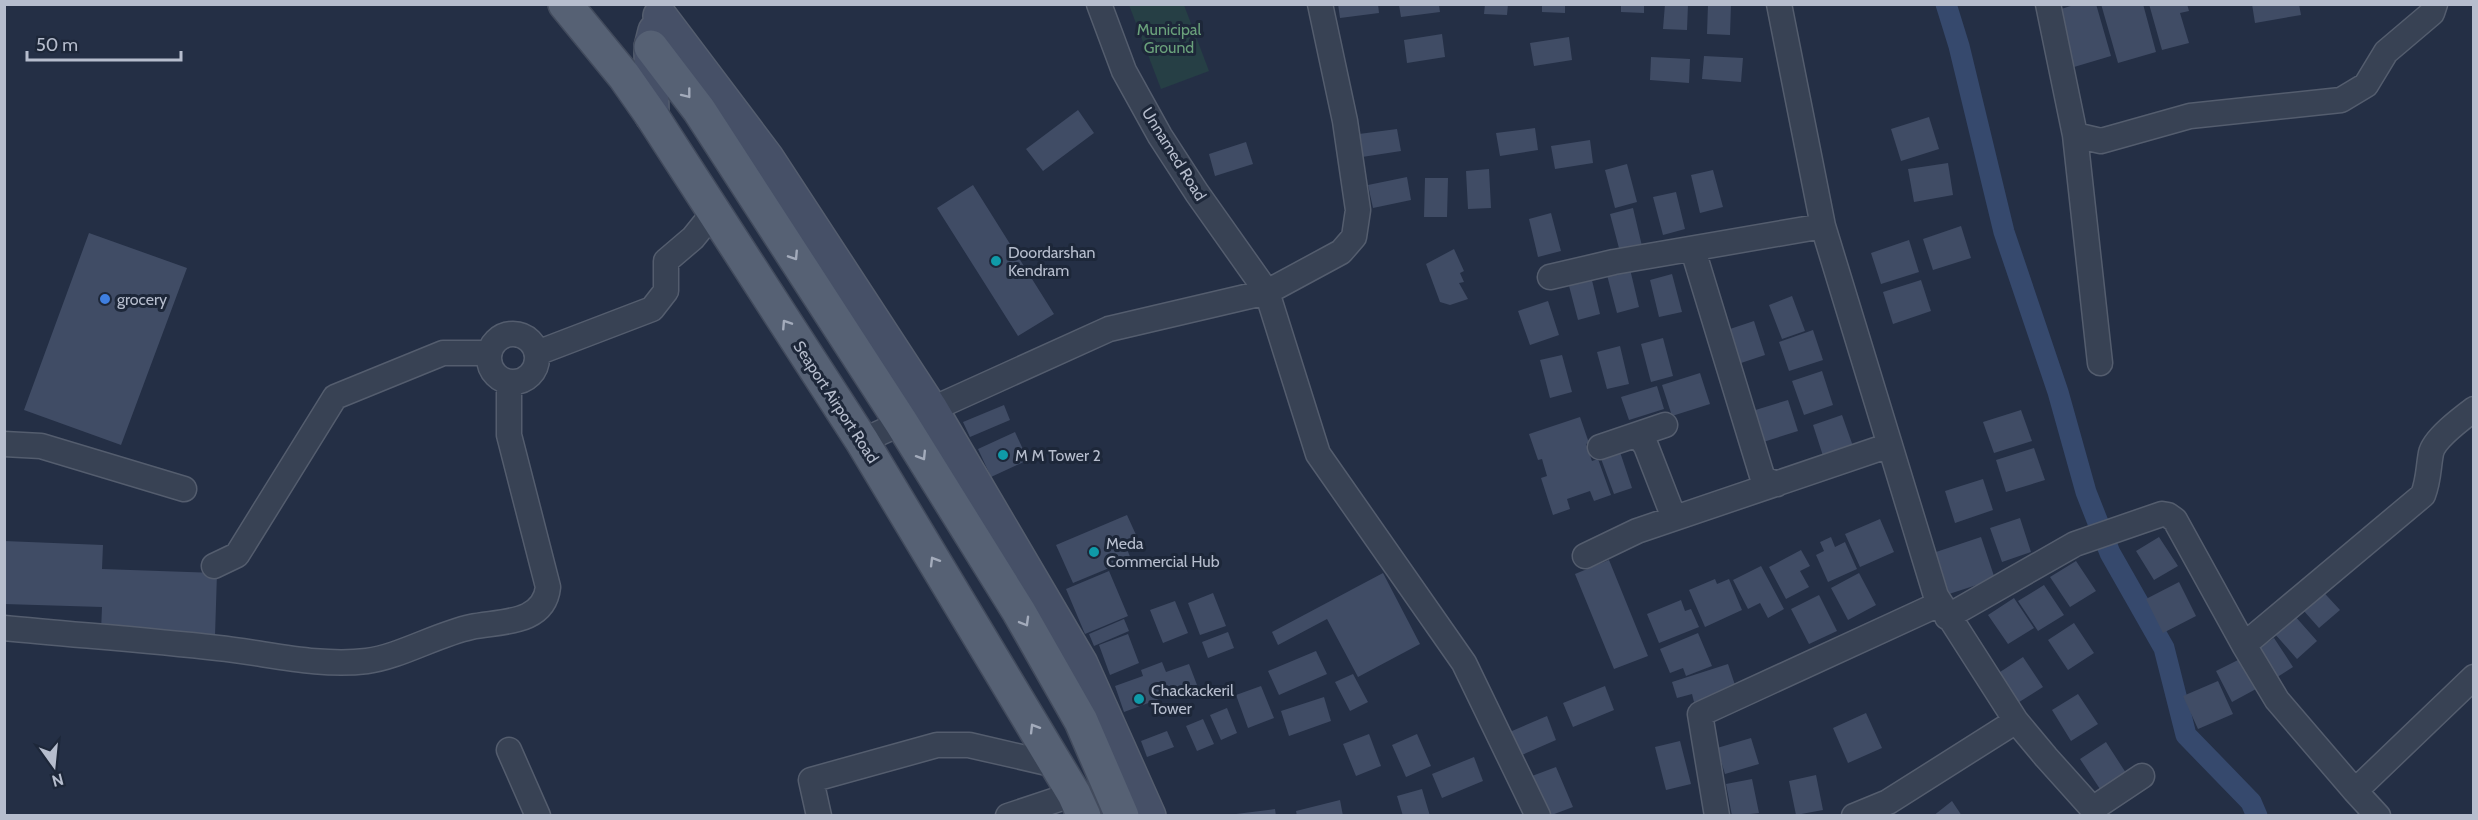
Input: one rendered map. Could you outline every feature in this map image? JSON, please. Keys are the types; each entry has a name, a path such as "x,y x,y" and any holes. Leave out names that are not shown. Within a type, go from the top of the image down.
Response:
{"main road":[{"name":"Seaport Airport Road","path":"566,4 624,76 652,116 862,441 1079,805"},
{"path":"651,47 699,110 901,422 1019,612 1076,711 1122,816"}],"street":[{"name":"Unnamed Road","path":"1099,4 1124,71 1160,136 1267,292 1318,454 1464,663 1538,816"},
{"path":"862,441 1109,329 1267,292 1341,252 1354,237 1358,210 1347,132 1320,4"},
{"path":"1779,4 1823,226 1943,610 2016,721 2090,806 2097,806 2142,776"},
{"path":"2048,4 2075,135 2100,363"},
{"path":"2075,135 2101,141 2190,116 2341,100 2366,85 2386,52 2432,13 2435,4"},
{"path":"652,116 651,47 654,10"},
{"path":"654,10 767,158 931,409 1081,664 1149,816"},
{"path":"537,353 652,309 666,291 666,261 693,238 714,212"},
{"path":"1550,277 1614,262 1823,226"},
{"path":"1693,250 1763,479 1777,484"},
{"path":"506,334 520,334 531,341 537,353 537,365 531,375 521,382 509,383 496,377 489,366 489,353 495,341 506,334"},
{"path":"214,566 237,555 335,398 443,353 489,353"},
{"path":"4,628 219,648 330,663 369,661 470,627 524,618 535,611 546,599 548,587 509,435 509,383"},
{"path":"2244,645 2423,495 2429,480 2431,451 2442,436 2474,409"},
{"path":"1600,447 1665,425"},
{"path":"1638,435 1646,446 1674,518"},
{"path":"4,444 41,446 184,489"},
{"path":"1584,556 1637,531 1890,446"},
{"path":"1717,816 1700,714 1943,610 2075,544 2162,514 2175,520 2277,700 2378,816"},
{"path":"2355,791 2474,677"},
{"path":"1854,816 1888,802 2016,721"},
{"path":"814,814 811,780 937,745 969,745 1056,765"},
{"path":"509,750 538,816"},
{"path":"1008,816 1079,805"}],"green space":[{"name":"Municipal Ground","path":"1129,5 1184,5 1209,71 1161,89"}],"building":[{"path":"1338,4 1378,4 1379,13 1340,18"},
{"path":"1485,4 1508,4 1507,15 1484,14"},
{"path":"1542,4 1565,4 1565,13 1542,12"},
{"path":"1621,4 1644,4 1644,13 1621,12"},
{"path":"1665,4 1688,4 1687,30 1663,29"},
{"path":"1708,4 1731,4 1730,35 1707,34"},
{"path":"2077,4 2096,4 2111,56 2074,67 2058,10"},
{"path":"2101,4 2143,4 2156,52 2118,63"},
{"path":"2149,4 2187,4 2189,11 2180,13 2189,43 2162,50"},
{"path":"2252,4 2299,4 2301,15 2255,23"},
{"path":"1399,5 1439,5 1440,12 1401,17"},
{"path":"1442,34 1445,57 1407,63 1404,40"},
{"path":"1569,37 1572,60 1534,66 1530,43"},
{"path":"1704,56 1743,58 1741,82 1702,79"},
{"path":"1651,57 1690,59 1689,83 1650,80"},
{"path":"1078,110 1094,133 1043,171 1026,149"},
{"path":"1929,117 1939,149 1901,161 1891,129"},
{"path":"1535,128 1538,150 1500,156 1496,133"},
{"path":"1397,129 1401,151 1362,157 1359,134"},
{"path":"1590,140 1593,163 1555,169 1551,146"},
{"path":"1246,142 1253,164 1215,176 1209,154"},
{"path":"1948,163 1953,195 1914,202 1908,169"},
{"path":"1627,164 1637,202 1615,208 1605,170"},
{"path":"1489,169 1491,208 1468,209 1466,171"},
{"path":"1713,170 1723,207 1700,213 1691,175"},
{"path":"1407,177 1411,200 1373,208 1368,185"},
{"path":"1425,178 1448,178 1447,217 1424,217"},
{"name":"Doordarshan Kendram","path":"973,185 1054,314 1018,336 937,208"},
{"path":"1676,192 1685,229 1663,235 1653,197"},
{"path":"1633,208 1642,246 1620,252 1610,214"},
{"path":"1551,213 1561,251 1538,257 1529,219"},
{"path":"1961,226 1971,258 1933,270 1923,239"},
{"path":"89,233 187,268 121,445 24,410"},
{"path":"1909,240 1919,272 1881,284 1871,253"},
{"path":"1454,249 1464,271 1460,273 1464,282 1459,283 1468,299 1450,305 1440,302 1426,264"},
{"path":"1630,269 1639,307 1617,313 1607,275"},
{"path":"1672,274 1682,312 1659,317 1650,280"},
{"path":"1591,276 1600,314 1578,320 1568,282"},
{"path":"1921,280 1931,311 1893,324 1883,292"},
{"path":"1792,296 1805,331 1782,339 1769,305"},
{"path":"1548,301 1559,335 1530,345 1518,311"},
{"path":"1754,321 1765,355 1735,365 1724,331"},
{"path":"1813,330 1823,360 1789,371 1779,342"},
{"path":"1663,338 1673,376 1651,382 1641,344"},
{"path":"1620,346 1629,384 1607,389 1597,352"},
{"path":"1562,355 1572,392 1550,398 1540,360"},
{"path":"1822,371 1833,405 1804,415 1792,381"},
{"path":"1700,373 1710,404 1672,416 1662,385"},
{"path":"1657,386 1664,409 1629,420 1621,397"},
{"path":"1788,400 1798,431 1760,443 1749,412"},
{"path":"1004,405 1010,420 970,437 963,422"},
{"path":"2021,410 2032,441 1994,453 1983,422"},
{"path":"1842,415 1854,449 1824,459 1813,425"},
{"path":"1580,417 1589,443 1586,444 1592,461 1598,459 1611,495 1594,501 1590,491 1567,499 1570,509 1553,515 1541,478 1547,476 1542,459 1538,460 1529,434"},
{"name":"M M Tower 2","path":"1015,432 1028,460 991,477 978,449"},
{"path":"2034,448 2045,480 2006,492 1996,460"},
{"path":"1619,449 1632,488 1614,494 1600,456"},
{"path":"1983,479 1993,510 1955,523 1945,491"},
{"name":"Meda Commercial Hub","path":"1127,515 1137,537 1124,542 1131,559 1073,583 1056,545"},
{"path":"2020,518 2031,552 2002,562 1990,528"},
{"path":"1880,519 1894,552 1860,567 1845,534"},
{"path":"1831,537 1835,547 1845,542 1857,569 1828,582 1816,555 1824,551 1820,542"},
{"path":"1981,537 1995,579 1949,594 1936,552"},
{"path":"2159,537 2178,566 2154,580 2136,551"},
{"path":"4,541 103,545 102,569 217,573 215,636 101,632 102,607 4,604"},
{"path":"1801,550 1810,566 1800,571 1809,587 1786,599 1769,567"},
{"path":"1609,560 1648,656 1614,669 1575,574"},
{"path":"2076,561 2096,591 2070,607 2050,577"},
{"path":"1761,566 1784,609 1768,618 1760,603 1748,609 1733,580"},
{"path":"1109,571 1128,616 1085,634 1066,589"},
{"path":"1383,573 1420,644 1358,677 1327,619 1278,645 1272,632"},
{"path":"1859,573 1876,605 1848,620 1831,588"},
{"path":"1715,579 1717,584 1729,579 1742,610 1705,627 1689,590"},
{"path":"2179,582 2196,616 2163,633 2146,599"},
{"path":"2316,584 2340,610 2319,628 2296,602"},
{"path":"2044,585 2064,615 2038,631 2018,601"},
{"path":"1213,593 1226,626 1200,635 1188,603"},
{"path":"1819,595 1837,631 1809,644 1791,609"},
{"path":"2014,598 2034,628 2008,644 1988,615"},
{"path":"1681,600 1685,611 1691,609 1699,627 1659,643 1647,614"},
{"path":"1175,601 1188,633 1163,643 1150,610"},
{"path":"2294,615 2317,641 2297,659 2274,633"},
{"path":"1124,619 1129,631 1094,646 1089,634"},
{"path":"2074,623 2094,653 2068,670 2048,640"},
{"path":"1228,632 1234,648 1208,658 1202,642"},
{"path":"1698,633 1712,666 1686,676 1683,668 1670,673 1660,649"},
{"path":"1128,634 1139,663 1110,675 1099,645"},
{"path":"2274,638 2293,667 2271,681 2251,653"},
{"path":"1316,651 1327,674 1279,695 1268,671"},
{"path":"2023,657 2043,687 2016,704 1997,674"},
{"path":"2240,659 2256,689 2232,702 2216,671"},
{"name":"Chackackeril Tower","path":"1162,662 1166,672 1189,664 1197,685 1124,712 1115,686 1143,676 1141,670"},
{"path":"1728,664 1736,688 1694,702 1692,694 1677,698 1672,682"},
{"path":"1353,674 1368,702 1350,711 1335,682"},
{"path":"2218,681 2233,714 2198,729 2183,696"},
{"path":"1261,686 1274,718 1248,728 1236,695"},
{"path":"1605,686 1614,710 1573,727 1563,703"},
{"path":"2078,694 2098,724 2071,741 2052,710"},
{"path":"1324,697 1331,721 1289,736 1281,711"},
{"path":"1227,708 1237,733 1221,740 1210,715"},
{"path":"1866,713 1882,748 1848,763 1833,728"},
{"path":"1547,716 1556,740 1515,758 1505,734"},
{"path":"1203,719 1214,744 1197,751 1186,726"},
{"path":"1167,731 1174,747 1147,757 1141,741"},
{"path":"1369,734 1381,766 1356,776 1343,744"},
{"path":"1417,734 1431,766 1406,777 1392,745"},
{"path":"1751,738 1759,764 1725,774 1717,748"},
{"path":"1680,741 1691,784 1666,790 1655,747"},
{"path":"2106,742 2126,773 2100,789 2080,759"},
{"path":"1474,757 1483,781 1442,798 1432,774"},
{"path":"1556,767 1573,807 1549,816 1532,776"},
{"path":"1816,775 1823,810 1796,815 1789,781"},
{"path":"1752,779 1759,813 1732,816 1726,784"},
{"path":"1422,789 1430,816 1403,816 1397,796"},
{"path":"1340,800 1343,816 1297,816 1296,811"},
{"path":"1952,801 1962,816 1933,816"},
{"path":"1275,809 1276,816 1236,816 1236,814"}],"waterway":[{"path":"1946,4 1959,46 2004,232 2058,392 2086,492 2110,553 2164,648 2186,735 2251,802 2257,816"}],"place":[{"name":"Doordarshan Kendram","path":"996,261"},
{"name":"grocery","path":"105,299"},
{"name":"M M Tower 2","path":"1003,455"},
{"name":"Meda Commercial Hub","path":"1094,552"},
{"name":"Chackackeril Tower","path":"1139,699"}]}
